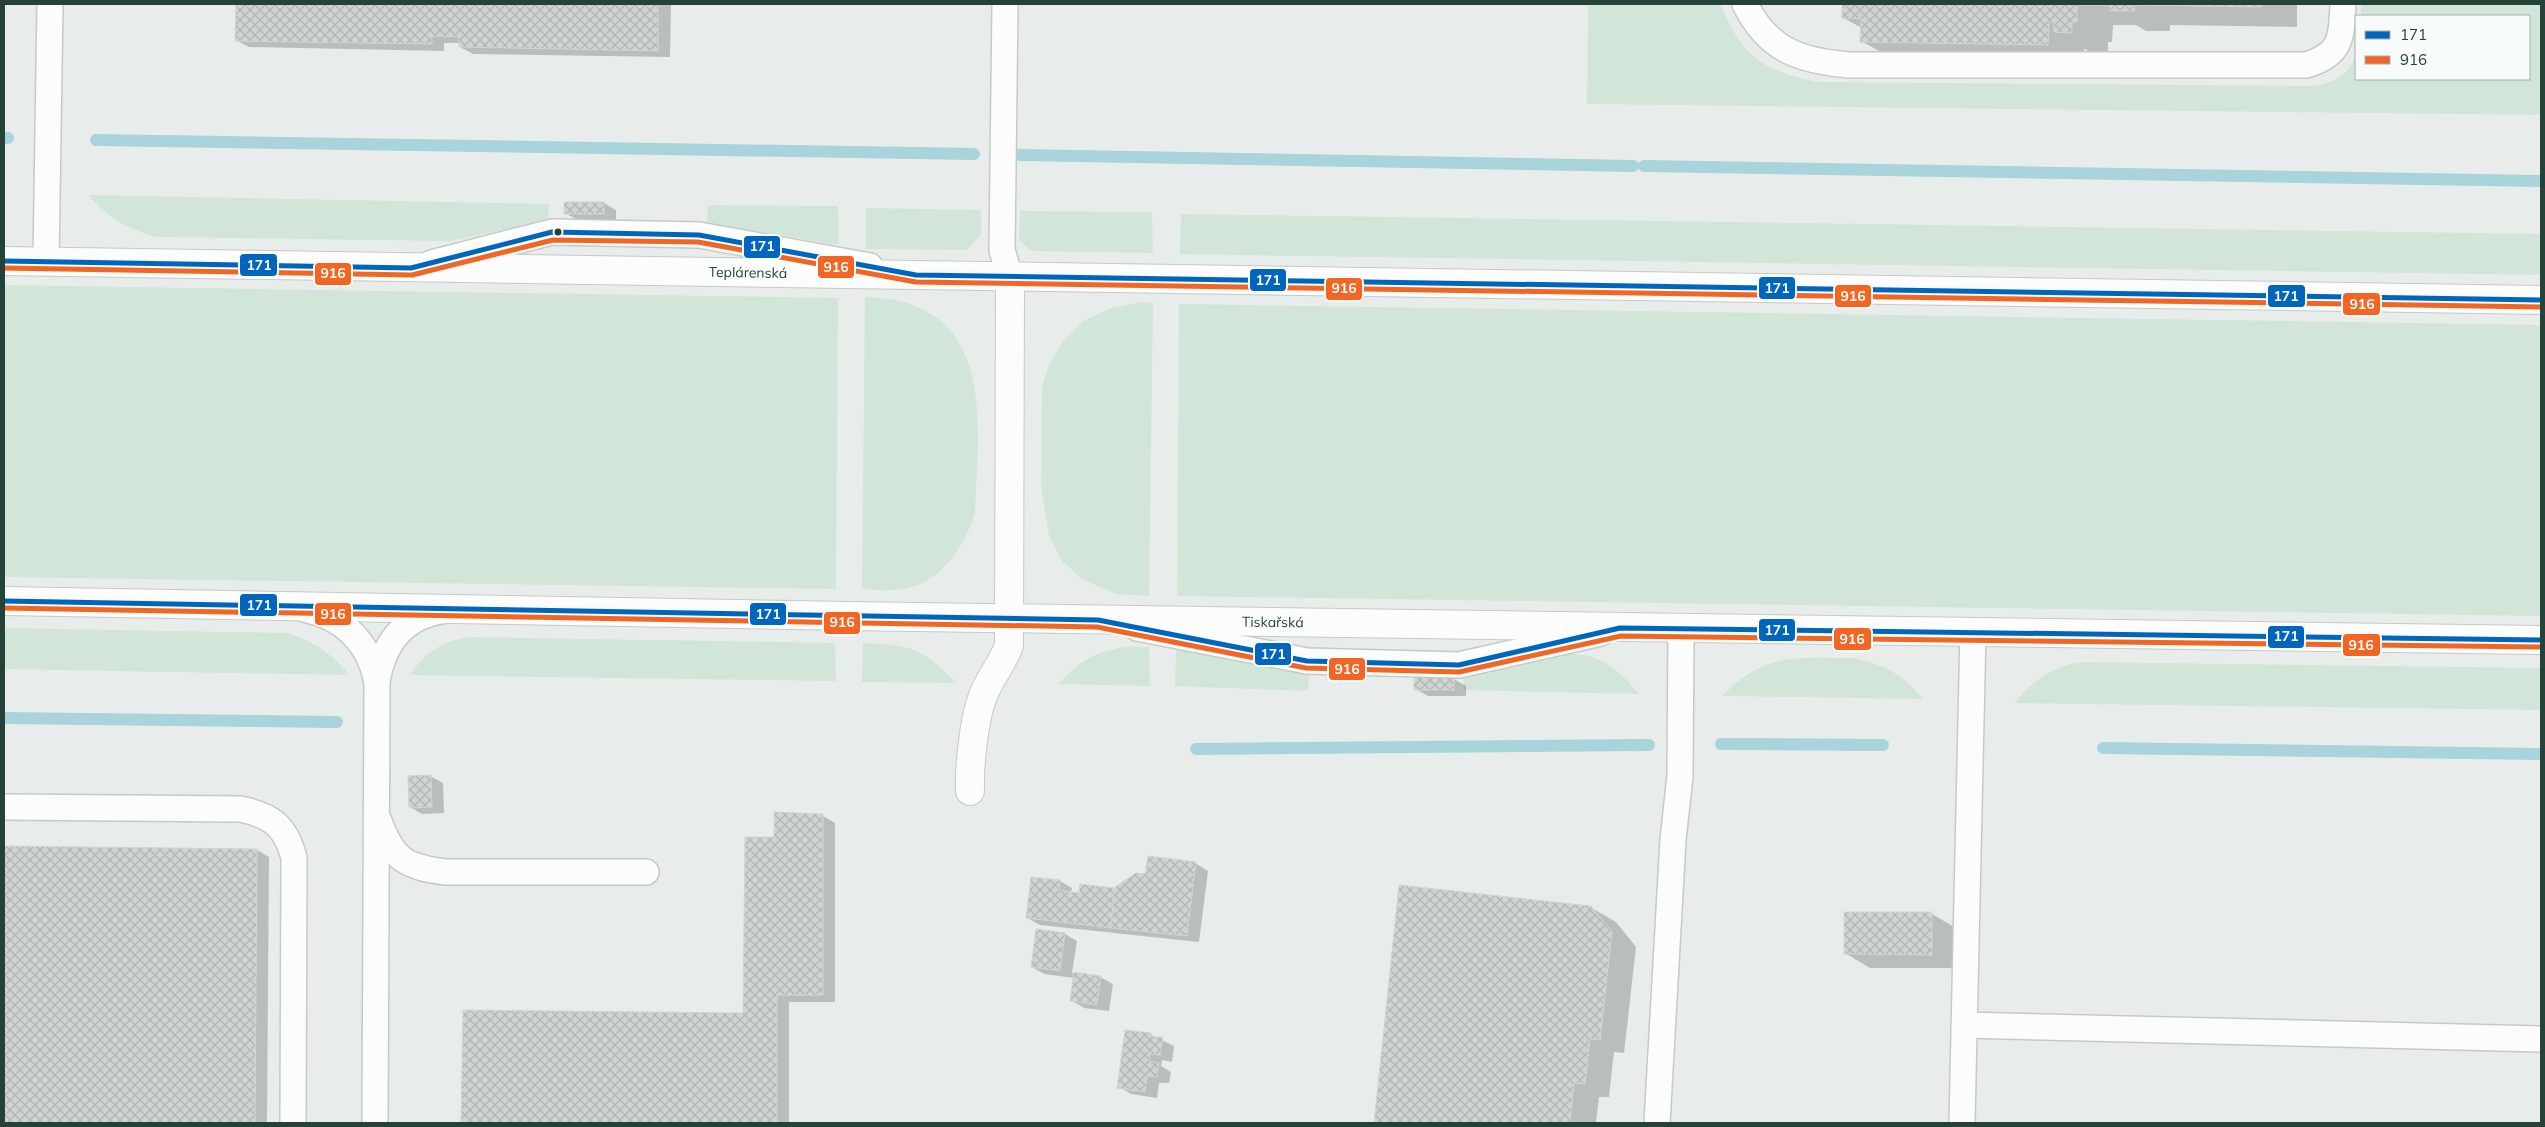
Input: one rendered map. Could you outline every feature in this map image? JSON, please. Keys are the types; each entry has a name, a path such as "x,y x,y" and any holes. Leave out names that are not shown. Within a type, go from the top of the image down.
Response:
{"street":[{"name":"Teplárenská","path":"4,261 2541,300"},
{"path":"970,791 969,771 982,698 1006,656 1009,645 1010,277"},
{"name":"Tiskařská","path":"4,601 1010,619 2541,640"}],"lane":[{"path":"46,262 50,4"},
{"path":"1005,4 1002,250 1010,277"},
{"path":"1745,4 1754,23 1774,43 1796,56 1821,62 1850,65 2306,65 2324,60 2337,48 2342,29 2343,4"},
{"path":"411,268 552,232 699,235 916,275"},
{"path":"289,606 332,618 351,631 366,649 374,666 377,682 375,1123"},
{"path":"377,682 385,650 398,631 417,618 436,612 464,608"},
{"path":"1098,620 1308,661 1458,664 1620,628"},
{"path":"1657,1123 1673,840 1680,776 1681,628"},
{"path":"1962,1123 1973,631"},
{"path":"4,806 240,809 256,812 283,830 294,858 293,1123"},
{"path":"376,814 391,849 399,858 422,869 446,872 646,872"},
{"path":"1964,1025 2541,1039"}],"green space":[{"path":"1588,4 1720,4 1737,37 1757,59 1783,73 1819,82 2312,86 2338,78 2344,74 2355,58 2355,80 2530,80 2530,15 2361,15 2361,4 2541,4 2541,115 1587,104"},
{"path":"88,195 549,204 548,221 449,241 157,237 119,222"},
{"path":"708,205 838,206 839,245 707,223"},
{"path":"866,208 981,210 981,234 967,250 866,249"},
{"path":"1020,211 1152,212 1153,253 1031,251 1019,240"},
{"path":"1181,214 2541,234 2541,275 1180,254"},
{"path":"4,285 838,298 836,589 4,577"},
{"path":"865,297 899,301 930,314 953,333 967,358 974,387 978,419 975,513 966,536 944,568 924,582 900,590 862,589"},
{"path":"1141,302 1153,303 1149,596 1116,594 1083,580 1062,561 1049,536 1041,487 1042,388 1048,367 1062,342 1083,321 1111,308"},
{"path":"1179,304 2541,325 2541,616 1177,596"},
{"path":"4,628 288,633 322,649 336,660 349,675 4,669"},
{"path":"469,637 835,643 836,681 410,675 422,660 435,649 450,642"},
{"path":"863,643 894,645 915,651 934,662 957,683 862,682"},
{"path":"1129,646 1149,647 1150,686 1058,684 1089,658 1106,651"},
{"path":"1176,650 1309,673 1308,691 1175,686"},
{"path":"1570,654 1581,654 1609,665 1625,678 1639,694 1463,690 1464,679 1470,674"},
{"path":"1797,658 1852,658 1874,663 1892,671 1908,683 1923,699 1722,696 1753,672 1782,660"},
{"path":"2082,662 2541,668 2541,710 2014,703 2044,675 2062,667"}],"building":[{"path":"236,4 658,4 658,51 459,47 459,37 432,36 432,44 235,41"},
{"path":"1842,4 2261,4 2261,7 2135,5 2134,11 2110,11 2110,5 2077,5 2077,22 2072,22 2072,33 2054,32 2054,22 2049,22 2048,45 1860,42 1861,19 1842,18"},
{"path":"564,202 604,202 604,214 564,214"},
{"path":"1414,677 1454,677 1454,690 1414,690"},
{"path":"431,775 432,807 409,808 408,776"},
{"path":"774,812 823,814 823,995 777,995 777,1123 461,1123 463,1010 743,1013 745,837 774,837"},
{"path":"4,846 257,849 255,1123 4,1123"},
{"path":"1148,856 1196,862 1187,936 1111,928 1114,888 1136,873 1145,874"},
{"path":"1031,877 1060,880 1059,890 1079,893 1080,884 1114,888 1111,928 1026,918"},
{"path":"1399,885 1591,906 1612,932 1600,1040 1590,1039 1585,1084 1574,1083 1570,1123 1374,1123"},
{"path":"1844,912 1932,912 1932,955 1844,954"},
{"path":"1036,929 1065,933 1060,971 1031,967"},
{"path":"1074,972 1101,976 1097,1005 1070,1001"},
{"path":"1125,1030 1151,1033 1152,1037 1163,1037 1160,1055 1150,1054 1149,1061 1159,1063 1157,1077 1147,1076 1145,1092 1117,1088"}],"waterway":[{"path":"96,140 974,154"},
{"path":"1020,155 1633,166"},
{"path":"1644,166 2541,181"},
{"path":"4,718 337,722"},
{"path":"1721,744 1883,745"},
{"path":"1196,749 1649,745"},
{"path":"2103,748 2541,754"}],"transit line":[{"name":"171","path":"4,261 411,268 552,232 699,235 916,275 2541,300"},
{"name":"916","path":"4,268 412,275 553,240 698,242 916,282 2541,307"},
{"name":"171","path":"4,601 1098,620 1307,661 1459,665 1620,628 2541,640"},
{"name":"916","path":"4,608 1097,627 1306,668 1459,672 1621,636 2541,647"}]}
